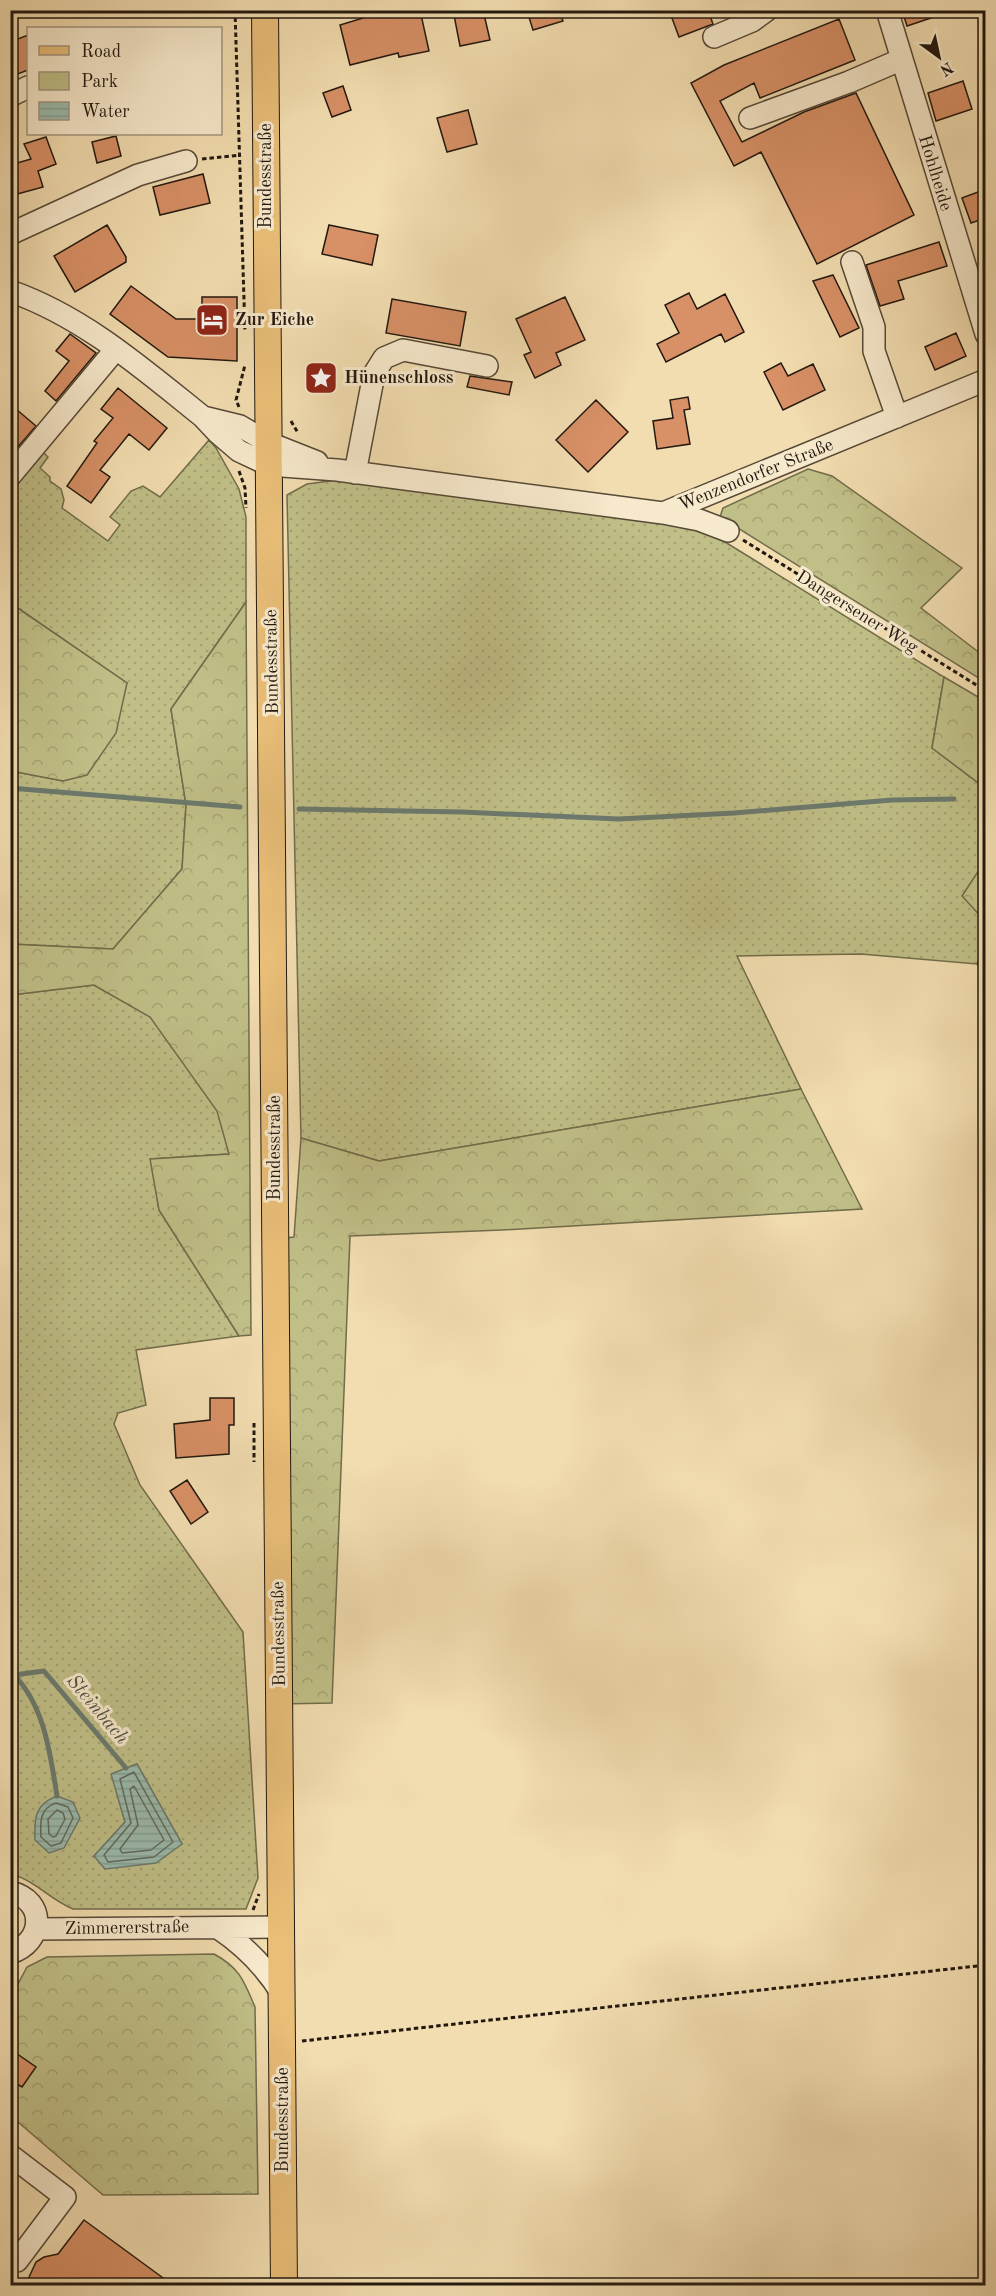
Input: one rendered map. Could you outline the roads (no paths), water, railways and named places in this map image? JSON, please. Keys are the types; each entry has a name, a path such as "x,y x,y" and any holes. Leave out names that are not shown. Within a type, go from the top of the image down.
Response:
{"main road":[{"name":"Bundesstraße","path":"265,10 267,154 256,364 269,454 284,2286"}],"street":[{"path":"714,38 752,21 767,10"},
{"name":"Hohlheide","path":"886,10 986,334"},
{"path":"750,118 849,82 900,60"},
{"path":"10,96 27,88"},
{"path":"10,234 138,175 186,161"},
{"path":"852,262 874,327 874,351 897,417"},
{"path":"10,291 44,303 116,349 203,417 239,451 269,454"},
{"path":"10,476 116,349"},
{"path":"346,472 374,374 384,358 403,350 487,366"},
{"name":"Wenzendorfer Straße","path":"269,454 346,472 663,513 986,380"},
{"path":"663,513 699,520 733,534"},
{"path":"10,1892 25,1897 32,1905 36,1917 36,1929 31,1941 21,1950 10,1953"},
{"name":"Zimmererstraße","path":"36,1929 281,1927"},
{"path":"218,1928 240,1942 268,1970 282,1994"},
{"path":"10,2155 65,2197 17,2261 10,2256"}],"water":[{"path":"137,1764 182,1844 156,1863 105,1869 94,1856 125,1822 111,1774"},
{"path":"57,1796 73,1802 80,1818 64,1848 49,1853 35,1840 35,1825 40,1808"}],"waterway":[{"path":"10,788 240,807"},
{"path":"299,809 462,812 619,819 734,813 892,800 954,799"},
{"path":"10,1671 31,1697 38,1713 48,1745 57,1796"},
{"name":"Steinbach","path":"14,1675 44,1671 126,1768"}],"place":[{"name":"Zur Eiche","path":"212,320"},
{"name":"Hünenschloss","path":"321,378"}]}
